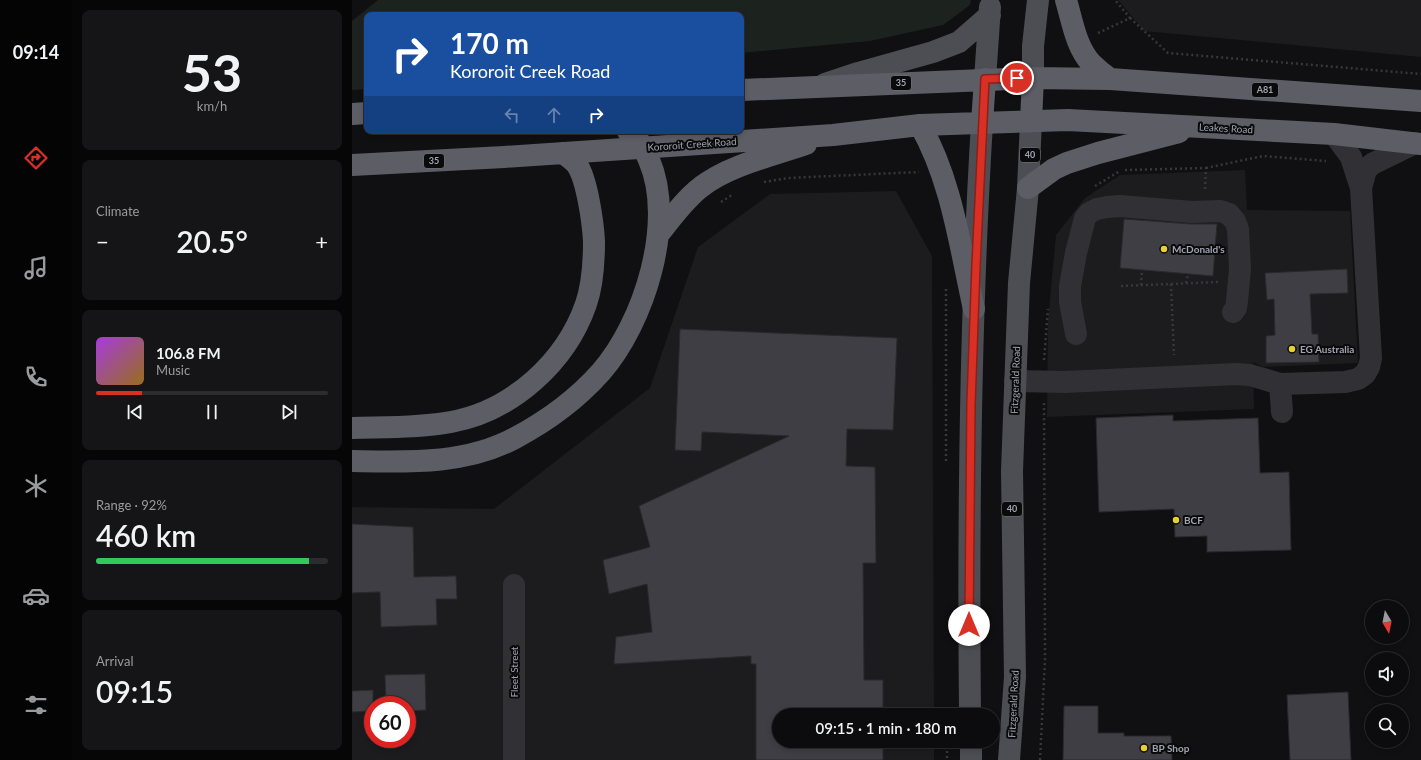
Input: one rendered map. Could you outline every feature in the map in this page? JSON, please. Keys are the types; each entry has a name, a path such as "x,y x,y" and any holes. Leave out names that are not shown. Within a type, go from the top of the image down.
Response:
{"highway":[{"path":"1066,0 1077,38 1083,51 1090,62 1110,79"},
{"name":"A81","path":"1033,78 1110,79 1421,101"},
{"path":"982,123 985,79 1033,78"},
{"name":"Fitzgerald Road","path":"1031,121 1033,78"},
{"name":"35","path":"744,90 985,79"},
{"path":"352,114 364,113"},
{"name":"Leakes Road","path":"1031,121 1068,120 1200,126 1334,134 1418,143"},
{"name":"Kororoit Creek Road","path":"352,165 504,157 833,135 920,125 1031,121"},
{"path":"920,125 938,163 948,194 974,309"},
{"path":"1028,188 1054,168 1067,163 1098,153 1200,126"},
{"path":"352,461 428,461 456,458 486,450 514,439 548,419 575,397 601,372 622,341 640,305 651,268 658,235 660,211 658,190 653,169 643,147 632,134"},
{"path":"658,235 700,188 710,180 737,167 833,135"},
{"path":"352,428 426,425 452,422 477,415 498,406 518,393 551,364 575,331 586,303 591,281 594,256 594,234 583,178 577,165 563,153"}],"main road":[{"name":"Fitzgerald Road","path":"1033,78 1033,46 1038,0"},
{"path":"985,79 990,8"},
{"path":"816,87 858,73 933,52 959,42 990,8"},
{"name":"Fitzgerald Road","path":"1009,760 1015,677 1012,471 1015,381 1031,121"},
{"path":"970,708 970,440 982,123"},
{"path":"970,748 971,760"}],"street":[{"path":"1015,381 1044,382 1250,375 1280,384 1345,382 1358,379 1365,374 1372,358 1360,188 1354,163 1334,134"},
{"path":"1360,188 1366,170 1372,164 1418,143"},
{"path":"1074,325 1080,282 1100,221 1106,213 1120,206 1192,212 1220,211 1229,214 1235,221 1238,228 1240,269 1236,308 1233,312"},
{"path":"1280,384 1282,412"},
{"name":"Fleet Street","path":"514,584 514,760"}],"path":[{"path":"1115,0 1130,18 1168,53 1421,74"},
{"path":"1096,27 1098,33 1130,18"},
{"path":"1092,188 1121,170 1206,168 1263,156 1354,163"},
{"path":"1206,168 1206,212"},
{"path":"1141,285 1142,270"},
{"path":"1186,283 1188,274"},
{"path":"1121,286 1225,282"},
{"path":"1171,284 1175,377"},
{"path":"946,288 946,466"},
{"path":"1040,760 1045,660 1044,358 1048,305"},
{"path":"947,748 947,760"}],"shaded area":[{"path":"378,0 971,0 970,5 943,25 870,41 744,53 744,12 364,12 364,89 352,90 352,21"},
{"path":"1118,0 1421,0 1421,57 1144,31"},
{"path":"1245,170 1247,210 1350,211 1358,363 1263,367 1253,362 1254,409 1047,417 1048,321 1056,235 1085,198 1120,175"},
{"path":"896,191 932,256 934,708 772,708 772,748 934,748 934,760 352,760 352,507 494,509 650,388 698,247 770,194"}],"building":[{"name":"McDonald's","path":"1124,219 1191,224 1217,224 1213,276 1120,268"},
{"path":"1347,269 1348,293 1310,294 1312,334 1318,334 1319,362 1266,363 1266,336 1275,335 1274,299 1267,300 1265,273"},
{"path":"680,329 897,338 893,430 847,429 846,466 875,467 876,563 863,563 864,680 883,680 883,708 772,708 772,748 883,748 883,760 756,760 756,664 751,664 751,656 614,664 616,637 652,632 647,584 609,594 603,560 650,547 639,506 789,436 702,432 701,451 675,450"},
{"path":"1173,415 1173,421 1258,418 1260,473 1289,472 1291,550 1207,552 1207,536 1175,537 1174,509 1099,512 1096,418"},
{"path":"352,524 413,527 414,577 456,576 457,599 436,599 437,625 381,627 380,592 352,593"},
{"path":"425,674 426,710 416,711 416,696 386,696 385,675"},
{"path":"373,690 373,696 364,696 364,711 352,712 352,691"},
{"path":"1348,692 1351,760 1290,760 1287,695"},
{"path":"1064,706 1098,706 1098,733 1124,733 1124,736 1171,736 1172,760 1063,760"}],"place":[{"name":"McDonald's","path":"1164,249"},
{"name":"EG Australia","path":"1292,349"},
{"name":"BCF","path":"1176,520"},
{"name":"BP Shop","path":"1144,748"}],"route":[{"path":"969,625 971,404 980,156 985,79 1017,78"}]}
